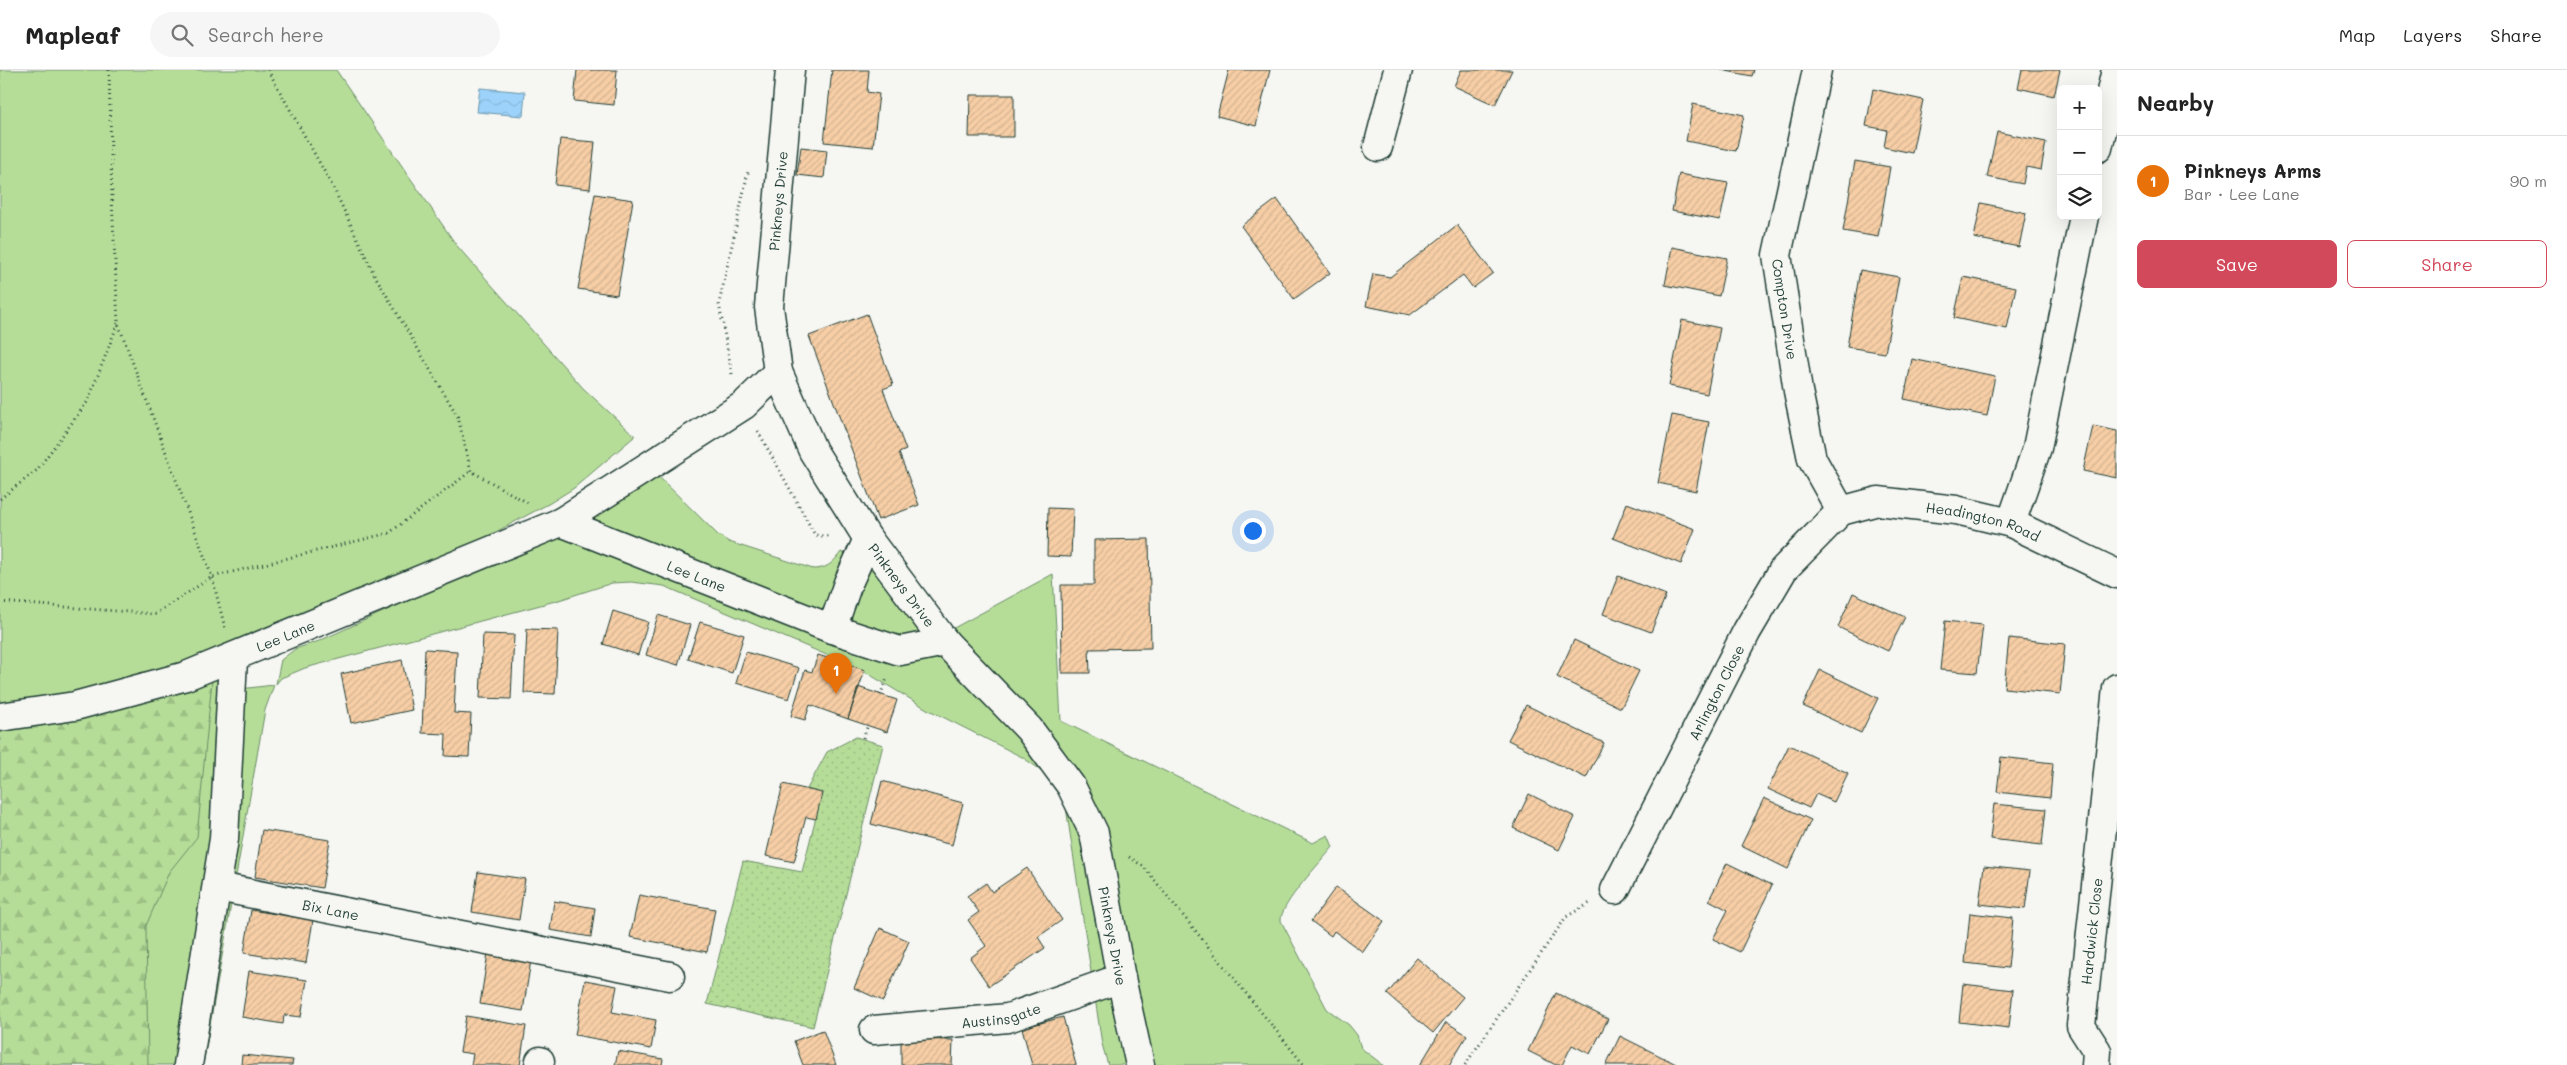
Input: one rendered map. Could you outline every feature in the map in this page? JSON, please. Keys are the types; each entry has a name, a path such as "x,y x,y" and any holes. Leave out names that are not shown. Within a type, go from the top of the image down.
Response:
{"street":[{"name":"Pinkneys Drive","path":"790,70 769,307 778,372 813,451 868,540 945,642 1028,728 1071,786 1094,833 1121,978 1140,1065"},
{"path":"1378,147 1398,70"},
{"name":"Compton Drive","path":"1817,70 1777,255 1798,391 1812,458 1841,512"},
{"path":"2102,131 2116,70"},
{"path":"2012,523 2037,448 2083,220"},
{"name":"Lee Lane","path":"0,717 75,706 186,676 233,659 561,522 744,405 778,372"},
{"name":"Headington Road","path":"1841,512 1878,501 1956,510 2012,523 2117,574"},
{"name":"Arlington Close","path":"1615,890 1747,631 1783,570 1841,512"},
{"name":"Lee Lane","path":"561,522 832,629 900,651 945,642"},
{"path":"832,629 848,583 868,540"},
{"path":"188,1065 218,887 224,839 233,659"},
{"name":"Hardwick Close","path":"2096,1065 2097,1051 2081,1027 2117,688"},
{"name":"Bix Lane","path":"218,887 670,976"},
{"name":"Austinsgate","path":"874,1030 1008,1018 1121,978"}],"path":[{"path":"109,70 112,199 118,323 212,577 233,659"},
{"path":"268,70 315,152 374,274 458,417 471,471 561,522"},
{"path":"0,499 37,470 88,401 118,323"},
{"path":"0,602 155,614 212,577 389,533 471,471"},
{"path":"863,738 868,725"},
{"path":"1094,833 1143,866 1304,1065"},
{"path":"1465,1065 1566,917 1615,890"}],"green space":[{"path":"0,70 336,70 457,246 583,388 635,436 574,488 550,503 432,566 343,610 85,695 0,706"},
{"path":"654,444 648,456 653,471 718,535 729,542 813,569 829,565 841,552 872,566 930,641 1053,574 1061,721 1313,843 1328,835 1333,847 1294,894 1282,914 1281,921 1327,1009 1349,1025 1357,1035 1361,1048 1383,1065 1108,1065 1102,1044 1066,807 1055,787 1041,770 1022,757 927,709 862,670 664,586 631,582 612,583 559,600 305,668 281,678 276,684 281,660 295,649 319,641 438,587 627,470"},
{"path":"223,677 240,689 274,685 265,710 203,1065 0,1065 162,695"},
{"path":"212,680 197,837 169,872 146,926 148,1065 0,1065 0,725"},
{"path":"856,737 883,745 813,1027 707,1004 743,861 802,872 822,793 807,789 827,752"}],"water":[{"path":"480,88 525,92 523,116 477,112"}],"building":[{"path":"577,70 617,70 614,105 574,101"},
{"path":"832,70 869,70 867,92 879,94 873,147 824,142"},
{"path":"1229,70 1270,70 1256,126 1217,116"},
{"path":"1461,70 1512,70 1495,105 1454,86"},
{"path":"1721,70 1754,70 1752,76"},
{"path":"2022,70 2060,70 2054,96 2018,88"},
{"path":"1873,89 1923,100 1912,153 1884,147 1887,130 1866,126"},
{"path":"970,95 1014,95 1014,137 969,137"},
{"path":"1693,104 1744,115 1736,151 1686,141"},
{"path":"1997,132 2046,142 2041,170 2026,167 2023,184 1987,177"},
{"path":"560,139 595,142 590,189 555,185"},
{"path":"801,147 827,150 824,178 797,175"},
{"path":"1855,161 1890,167 1878,237 1843,231"},
{"path":"1679,174 1728,183 1720,220 1672,211"},
{"path":"595,194 633,200 617,295 578,289"},
{"path":"1277,199 1330,273 1294,299 1241,226"},
{"path":"1981,203 2026,213 2019,247 1974,238"},
{"path":"1457,225 1493,273 1473,288 1463,275 1410,315 1366,306 1373,274 1390,277"},
{"path":"1672,247 1727,258 1719,296 1665,285"},
{"path":"1860,270 1899,277 1885,353 1847,347"},
{"path":"1963,277 2016,287 2007,329 1954,318"},
{"path":"867,314 893,385 883,389 906,450 899,453 919,505 878,520 809,336"},
{"path":"1682,320 1720,328 1707,394 1669,386"},
{"path":"1912,359 1995,376 1987,416 1904,399"},
{"path":"1672,415 1709,422 1696,491 1658,483"},
{"path":"2093,426 2117,431 2117,478 2083,471"},
{"path":"1627,503 1695,529 1681,564 1613,538"},
{"path":"1048,508 1073,509 1071,557 1047,556"},
{"path":"1149,539 1151,648 1089,649 1090,673 1062,673 1061,585 1094,585 1094,540"},
{"path":"1618,576 1666,595 1651,632 1603,614"},
{"path":"1853,593 1905,617 1888,651 1838,627"},
{"path":"613,611 648,622 638,655 603,644"},
{"path":"658,615 690,625 678,665 646,655"},
{"path":"1945,621 1983,625 1977,673 1940,670"},
{"path":"700,622 744,635 732,673 688,659"},
{"path":"527,629 558,630 555,694 524,693"},
{"path":"483,634 514,635 511,699 480,698"},
{"path":"2009,638 2065,644 2060,694 2004,688"},
{"path":"1574,640 1639,671 1621,708 1557,677"},
{"path":"425,649 457,651 454,713 471,714 469,757 445,756 446,734 422,733"},
{"path":"746,652 799,668 789,699 736,683"},
{"path":"818,655 865,670 848,719 810,705 805,720 791,716 805,670 812,672"},
{"path":"402,660 412,710 351,723 341,674"},
{"path":"1820,670 1878,698 1861,733 1803,706"},
{"path":"858,687 897,700 887,732 848,719"},
{"path":"1526,705 1604,743 1586,778 1508,740"},
{"path":"1789,745 1848,773 1834,802 1816,794 1809,808 1768,789"},
{"path":"2001,757 2053,763 2050,798 1997,792"},
{"path":"882,781 963,803 952,845 871,824"},
{"path":"783,784 822,793 816,819 806,817 794,862 766,856"},
{"path":"1529,794 1575,817 1559,850 1513,828"},
{"path":"1764,798 1811,820 1788,869 1741,846"},
{"path":"1994,804 2046,809 2042,845 1990,839"},
{"path":"262,830 330,840 322,888 255,877"},
{"path":"1727,863 1772,885 1740,952 1713,939 1728,910 1709,900"},
{"path":"1984,866 2030,871 2025,909 1979,904"},
{"path":"1027,868 1062,920 1038,937 1045,948 989,986 970,958 986,946 968,920 979,912 967,896 986,883 992,892"},
{"path":"478,872 525,879 519,920 472,912"},
{"path":"1336,887 1384,921 1363,952 1334,931 1331,936 1311,921"},
{"path":"639,895 715,909 707,952 630,937"},
{"path":"554,901 595,908 591,937 550,930"},
{"path":"251,910 313,920 306,963 244,953"},
{"path":"1970,913 2013,918 2008,968 1965,963"},
{"path":"880,928 909,941 883,1001 854,988"},
{"path":"488,953 531,960 523,1011 480,1004"},
{"path":"1417,958 1463,997 1433,1033 1387,994"},
{"path":"249,971 307,980 301,1017 284,1015 283,1024 242,1017"},
{"path":"585,980 617,986 612,1012 656,1020 651,1049 575,1035"},
{"path":"1963,984 2013,990 2009,1028 1959,1022"},
{"path":"1556,993 1608,1019 1590,1054 1572,1045 1562,1065 1556,1065 1528,1051"},
{"path":"466,1016 526,1026 520,1065 471,1065 473,1054 460,1052"},
{"path":"1063,1017 1076,1065 1032,1065 1022,1028"},
{"path":"1446,1022 1467,1035 1449,1065 1420,1065"},
{"path":"823,1030 836,1065 803,1065 794,1041"},
{"path":"1620,1036 1676,1064 1676,1065 1606,1065"},
{"path":"901,1039 953,1040 952,1065 901,1065"},
{"path":"618,1051 663,1059 662,1065 615,1065"},
{"path":"242,1055 293,1060 292,1065 241,1065"}],"place":[{"name":"Pinkneys Arms","path":"836,694"}]}
